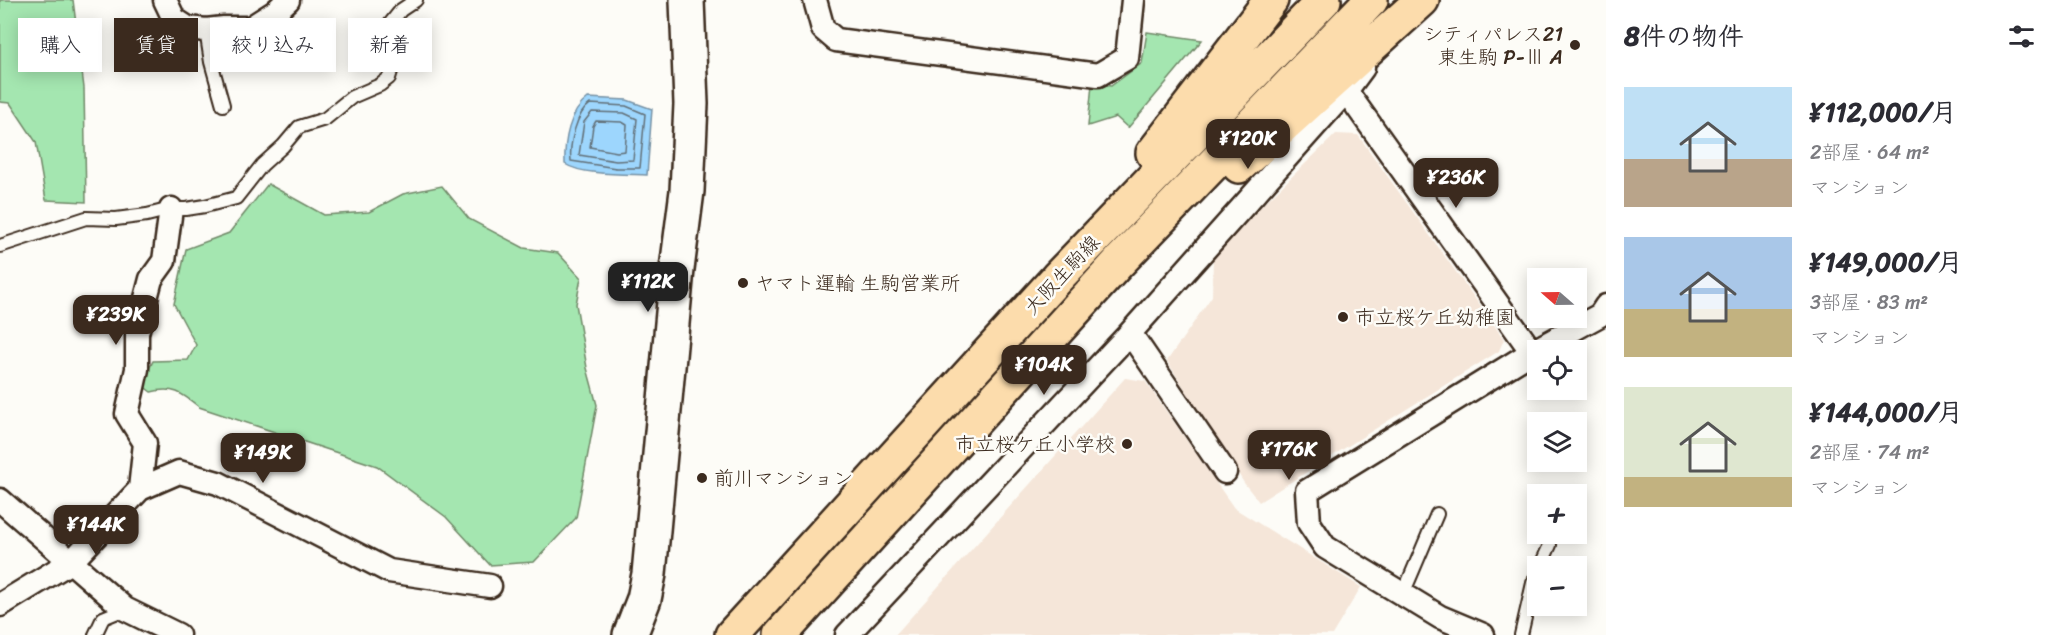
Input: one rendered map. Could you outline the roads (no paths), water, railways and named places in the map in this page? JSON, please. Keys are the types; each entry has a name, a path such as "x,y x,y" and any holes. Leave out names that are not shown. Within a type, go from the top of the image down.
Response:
{"main road":[{"path":"1058,278 1271,0"},
{"name":"大阪生駒線","path":"732,635 1058,278 1324,0"},
{"name":"大阪生駒線","path":"780,635 1119,262 1371,0"},
{"path":"1119,262 1248,159 1422,0"}],"street":[{"path":"165,0 174,19 188,28 206,30 250,28 275,12 288,0"},
{"path":"630,635 644,599 649,574 677,270 687,191 691,104 687,0"},
{"path":"815,0 823,29 836,40 1098,75 1127,58 1134,0"},
{"path":"847,635 1130,333 1346,91 1392,28"},
{"path":"1346,91 1527,345"},
{"path":"140,489 145,443 127,414 136,369 137,333 151,279 164,261 171,209"},
{"path":"1554,340 1600,315 1606,306"},
{"path":"1130,333 1224,472"},
{"path":"1483,635 1440,617 1325,547 1309,523 1306,491 1527,355"},
{"path":"0,605 72,561 140,489 179,472 218,483 389,571 490,586"},
{"path":"0,500 125,609 178,635"}],"lane":[{"path":"0,246 86,218 116,219 147,215 236,198 262,165 284,146 299,127 325,120 352,97 380,85 389,78 393,65 389,26 401,10 416,0"},
{"path":"206,30 210,62 223,105"},
{"path":"1403,594 1437,514"},
{"path":"1545,556 1550,545"},
{"path":"95,635 103,618 125,609"},
{"path":"1521,635 1527,610"}],"water":[{"path":"588,98 627,100 652,109 647,175 592,172 572,168 565,164 572,119"}],"place":[{"name":"シティパレス21 東生駒 P-Ⅲ A","path":"1575,45"},
{"name":"ヤマト運輸 生駒営業所","path":"743,283"},
{"name":"市立桜ケ丘幼稚園","path":"1343,317"},
{"name":"市立桜ケ丘小学校","path":"1127,444"},
{"name":"前川マンション","path":"702,478"}]}
